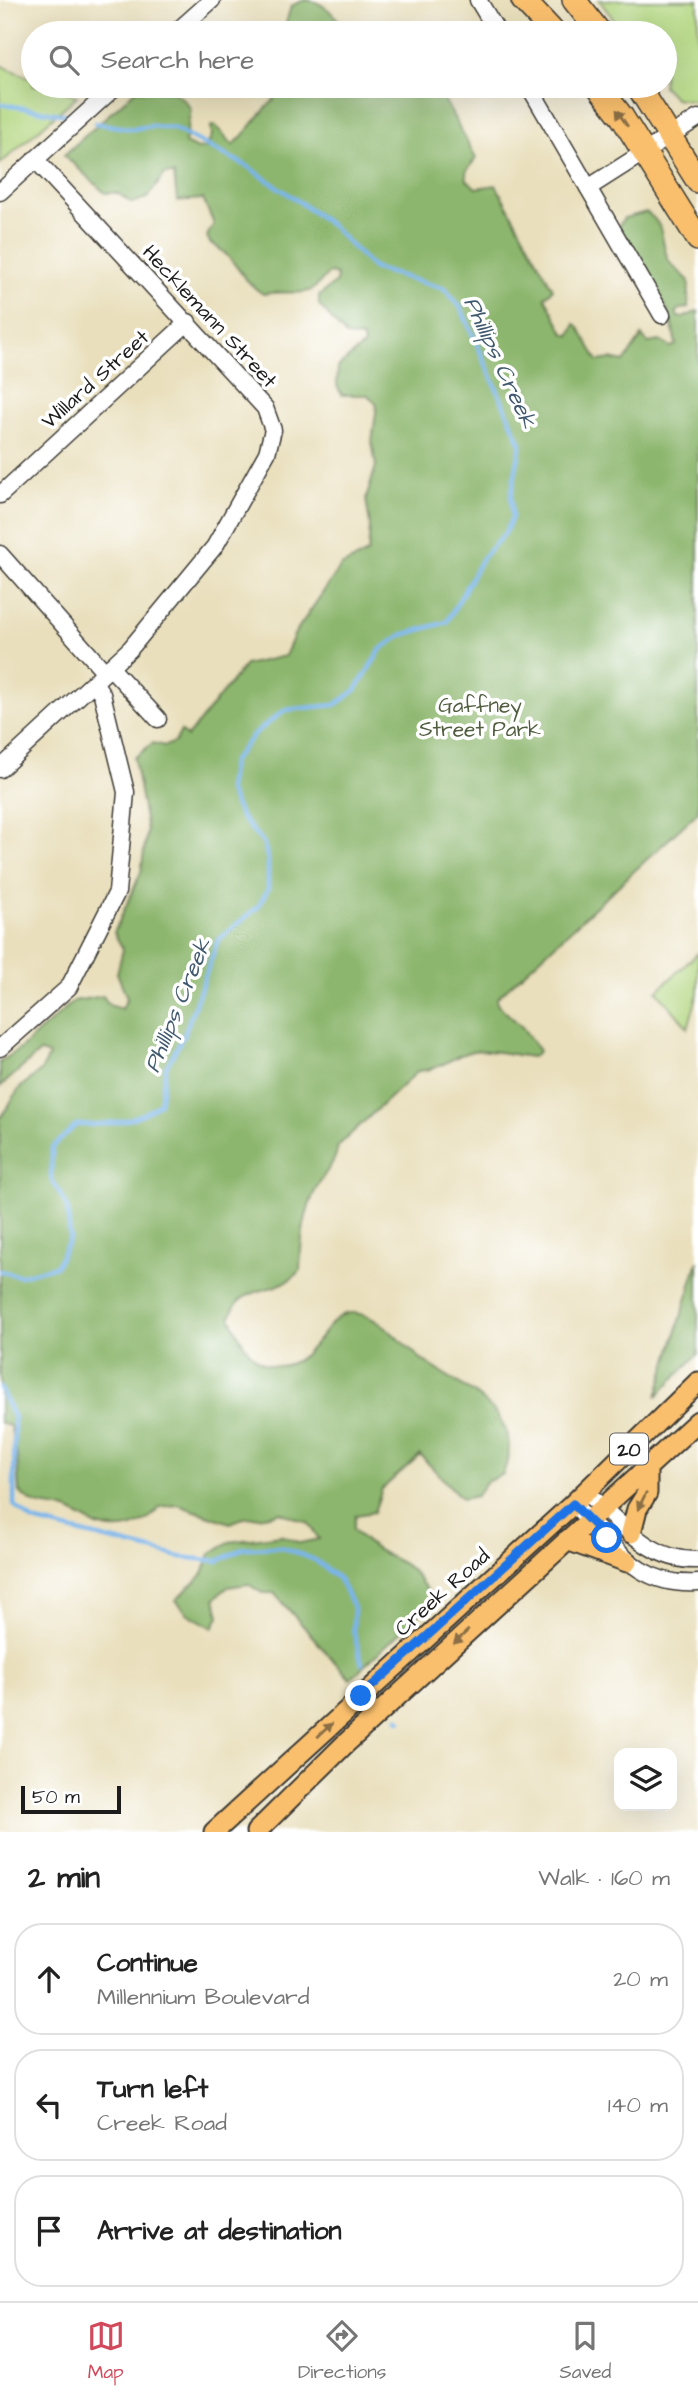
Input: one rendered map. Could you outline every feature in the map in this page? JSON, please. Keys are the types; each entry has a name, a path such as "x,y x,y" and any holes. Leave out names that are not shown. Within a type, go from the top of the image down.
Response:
{"highway":[{"path":"523,0 543,21"},
{"path":"574,0 591,21"},
{"path":"606,98 698,239"},
{"path":"646,98 698,181"}],"main road":[{"name":"Creek Road","path":"214,1832 579,1498 698,1382"},
{"name":"20","path":"256,1832 374,1717 698,1421"},
{"path":"631,1533 637,1509 647,1493 647,1467"},
{"path":"567,1540 627,1562"}],"street":[{"path":"188,21 212,0"},
{"path":"481,5 491,21"},
{"path":"0,192 103,98"},
{"path":"536,98 662,315"},
{"path":"588,188 698,118"},
{"name":"Hecklemann Street","path":"0,769 149,629 215,547 267,453 273,430 265,408 35,159"},
{"name":"Willard Street","path":"0,495 188,323"},
{"path":"0,554 103,674 158,719"},
{"path":"0,1048 69,987 117,892 126,792 102,694 103,674"},
{"path":"579,1498 596,1513 664,1556 698,1560"},
{"path":"596,1513 627,1562 647,1576 674,1583 698,1583"}],"green space":[{"path":"304,0 318,3 339,21 287,21 291,6"},
{"path":"599,0 698,0 698,101 675,98 677,21 615,21"},
{"path":"0,65 21,74 21,98 75,98 0,164"},
{"name":"Gaffney Street Park","path":"127,98 181,98 191,109 185,143 197,149 206,148 212,135 211,126 215,125 233,145 274,100 443,98 476,158 466,172 467,180 476,188 496,185 553,289 545,297 564,333 570,336 575,324 578,326 598,361 611,359 624,362 642,336 648,343 660,341 670,347 676,345 670,315 618,227 624,218 646,212 657,222 669,261 689,281 688,308 680,309 676,313 683,318 698,311 698,812 497,998 497,1004 522,1027 539,1051 533,1057 479,1050 458,1056 434,1068 418,1071 338,1146 333,1162 318,1185 309,1206 302,1238 300,1271 291,1279 242,1299 230,1317 242,1342 254,1357 261,1362 279,1366 292,1363 303,1356 344,1314 354,1313 371,1318 419,1357 486,1403 502,1423 509,1442 503,1474 486,1482 476,1496 462,1499 420,1455 382,1489 374,1512 356,1515 353,1529 376,1549 406,1566 435,1600 350,1679 274,1593 262,1593 248,1584 228,1587 215,1598 219,1616 213,1628 187,1613 176,1600 203,1574 210,1554 229,1542 281,1535 300,1543 319,1539 308,1523 280,1512 230,1523 178,1505 160,1507 147,1520 132,1527 115,1529 97,1526 67,1510 37,1504 19,1492 17,1456 10,1426 0,1423 0,1118 19,1089 42,1069 49,1055 40,1052 0,1087 0,1062 20,1049 74,1001 103,996 109,1005 122,1009 127,998 117,973 123,949 114,933 141,872 147,831 134,758 153,743 165,746 175,742 181,731 187,737 245,665 285,656 295,633 341,566 368,553 370,525 366,499 376,466 372,442 377,405 368,395 342,395 337,386 338,367 364,345 363,338 346,336 319,305 319,296 336,282 337,275 330,273 309,291 263,294 249,282 226,254 210,243 207,236 214,224 203,199 177,201 174,174 165,174 147,198 132,203 117,193 105,193 64,155"},
{"path":"698,953 698,993 688,1028 657,991"},
{"path":"698,1261 698,1354 657,1396"}],"waterway":[{"name":"Phillips Creek","path":"0,104 72,116"},
{"name":"Phillips Creek","path":"0,1271 20,1276 56,1266 70,1238 67,1206 51,1178 52,1148 76,1125 131,1119 160,1103 166,1067 184,1035 218,940 258,907 268,889 268,860 264,844 241,817 228,790 232,762 254,734 285,710 335,705 356,690 381,649 402,635 447,622 482,558 505,533 512,517 511,496 521,444 461,308 445,289 373,268 333,227 301,203 247,166 173,128 152,126 132,129 95,123"},
{"name":"Phillips Creek","path":"0,1388 14,1418 14,1505 33,1521 180,1557 218,1561 244,1548 281,1547 315,1560 339,1579 354,1609 353,1630 362,1664"},
{"name":"Phillips Creek","path":"398,1718 401,1721"}],"route":[{"path":"361,1696 573,1504 607,1538"}]}
